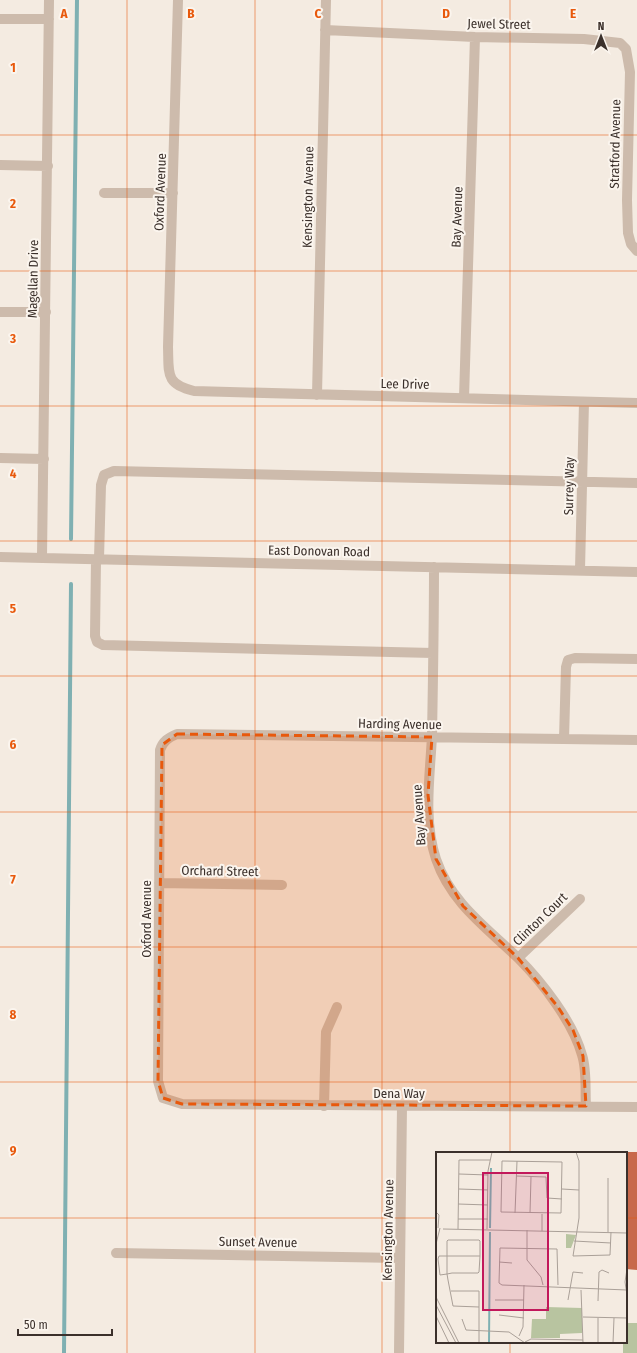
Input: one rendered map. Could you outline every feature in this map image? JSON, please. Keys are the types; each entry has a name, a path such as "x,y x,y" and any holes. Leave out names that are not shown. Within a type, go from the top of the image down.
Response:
{"street":[{"name":"Magellan Drive","path":"42,558 49,0"},
{"name":"Oxford Avenue","path":"175,384 169,374 168,347 178,0"},
{"name":"Kensington Avenue","path":"317,395 326,0"},
{"path":"0,19 49,19"},
{"name":"Jewel Street","path":"325,30 475,37 584,39 620,43 624,46"},
{"name":"Bay Avenue","path":"464,398 475,37"},
{"name":"Stratford Avenue","path":"624,46 626,48 630,72 627,200 628,233 634,248"},
{"path":"0,166 48,166"},
{"path":"104,193 173,193"},
{"path":"0,312 46,312"},
{"name":"Lee Drive","path":"175,384 180,388 194,391 637,403"},
{"name":"Surrey Way","path":"580,570 584,402"},
{"path":"0,458 44,459"},
{"path":"433,653 103,645 97,642 94,636 100,485 104,475 114,471 637,483"},
{"name":"East Donovan Road","path":"0,557 637,572"},
{"name":"Bay Avenue","path":"434,567 432,737 428,795 431,834 436,859 454,894 463,906 518,958 558,1006 573,1030 583,1056 586,1106"},
{"path":"564,739 566,667 568,660 575,658 637,659"},
{"name":"Harding Avenue","path":"165,740 177,734 637,740"},
{"name":"Oxford Avenue","path":"163,1098 158,1081 159,883 160,750 165,740"},
{"name":"Orchard Street","path":"159,883 282,885"},
{"name":"Clinton Court","path":"518,958 580,899"},
{"path":"324,1106 326,1032 337,1007"},
{"name":"Dena Way","path":"163,1098 182,1104 637,1107"},
{"name":"Kensington Avenue","path":"400,1353 402,1106"},
{"name":"Sunset Avenue","path":"116,1253 400,1258"}],"highlighted area":[{"path":"177,734 432,737 428,795 436,859 463,906 518,958 558,1007 573,1030 583,1056 586,1106 182,1104 163,1098 158,1081 162,745"}],"green space":[{"path":"627,1323 637,1323 637,1353 623,1353 623,1343 627,1343"}],"building":[{"path":"627,1152 637,1152 637,1270 627,1269"}],"waterway":[{"path":"71,539 77,0"},
{"path":"64,1353 71,584"}]}
